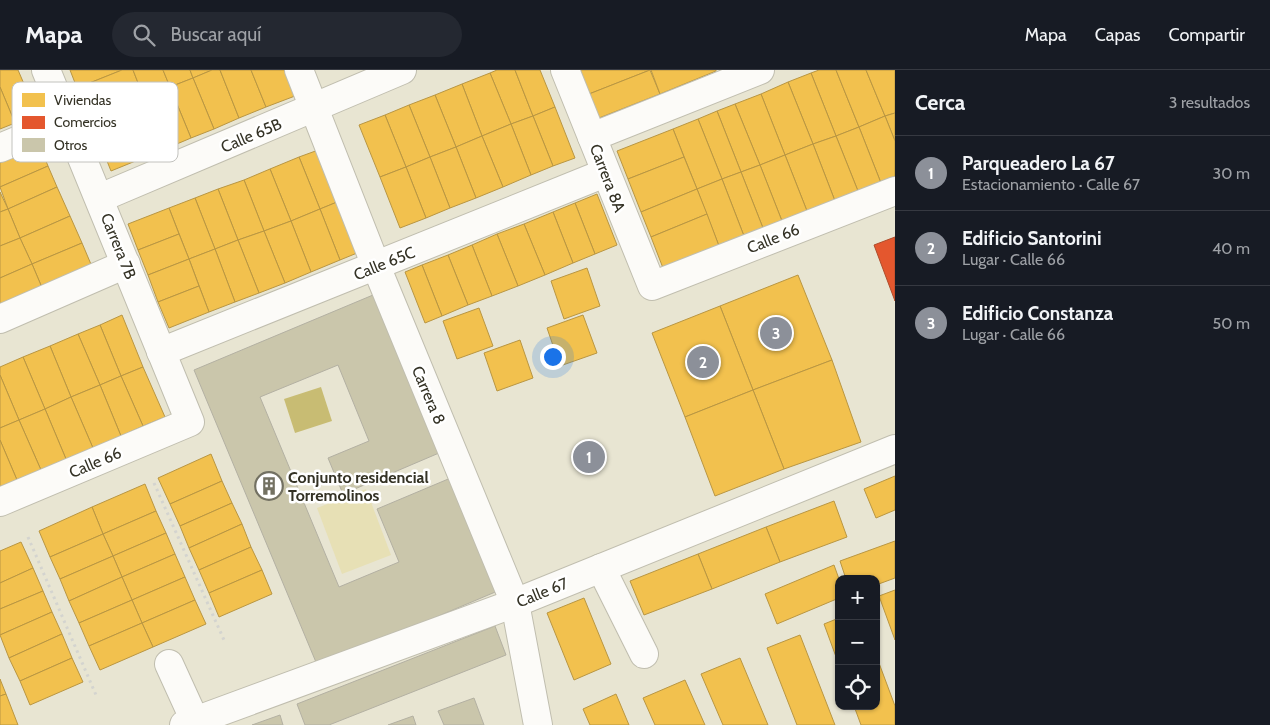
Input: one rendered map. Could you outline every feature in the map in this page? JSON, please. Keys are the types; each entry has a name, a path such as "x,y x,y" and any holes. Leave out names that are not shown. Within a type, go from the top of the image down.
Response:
{"street":[{"name":"Carrera 7B","path":"46,70 51,82"},
{"name":"Carrera 8","path":"299,70 376,266 516,603 538,725"},
{"name":"Calle 65B","path":"100,198 402,70"},
{"name":"Carrera 8A","path":"565,70 652,286"},
{"path":"592,137 733,75 760,70"},
{"path":"0,148 12,143"},
{"name":"Carrera 7B","path":"85,162 190,422"},
{"name":"Calle 65C","path":"161,352 605,173"},
{"name":"Calle 66","path":"652,286 895,191"},
{"path":"0,318 126,264"},
{"name":"Calle 66","path":"0,502 190,422"},
{"name":"Calle 67","path":"190,723 516,603 895,449"},
{"path":"601,568 644,654"},
{"path":"169,664 190,723"}],"path":[{"path":"154,483 224,640"},
{"path":"28,537 96,695"}],"shaded area":[{"path":"321,387 332,421 295,433 284,399"},
{"path":"366,489 391,555 342,574 317,508"}],"building: Viviendas":[{"path":"0,70 18,70 23,82 12,82 12,116 0,87"},
{"path":"70,70 122,70 92,82 75,82"},
{"path":"122,70 133,70 138,82 92,82"},
{"path":"133,70 163,70 168,82 138,82"},
{"path":"163,70 190,70 193,78 178,84 178,82 168,82"},
{"path":"190,70 212,70 193,78"},
{"path":"212,70 220,70 239,118 214,129 193,78"},
{"path":"220,70 251,70 266,107 239,118"},
{"path":"251,70 285,70 295,96 266,107"},
{"path":"497,70 515,70 533,116 511,124 490,73"},
{"path":"515,70 540,70 555,107 533,116"},
{"path":"650,70 589,94 580,71"},
{"path":"650,70 660,94 599,118 589,94"},
{"path":"651,70 716,70 716,71 660,94"},
{"path":"819,70 836,70 859,127 836,136 811,73"},
{"path":"836,70 866,70 885,116 859,127"},
{"path":"866,70 895,70 895,113 885,116"},
{"path":"490,73 511,124 482,136 462,84"},
{"path":"811,73 836,136 813,144 788,82"},
{"path":"193,78 214,129 191,138 178,106 178,84"},
{"path":"788,82 813,144 785,155 761,94"},
{"path":"462,84 482,136 456,147 435,95"},
{"path":"0,87 12,116 12,124 0,129"},
{"path":"761,94 785,155 760,165 735,104"},
{"path":"435,95 456,147 430,157 409,105"},
{"path":"735,104 760,165 741,172 717,111"},
{"path":"409,105 430,157 406,167 385,115"},
{"path":"178,106 191,138 178,144"},
{"path":"555,107 575,158 553,166 533,116"},
{"path":"717,111 741,172 722,179 698,119"},
{"path":"895,113 895,141 885,116"},
{"path":"385,115 406,167 380,177 359,125"},
{"path":"533,116 553,166 531,175 511,124"},
{"path":"885,116 895,141 895,177 881,183 859,127"},
{"path":"698,119 722,179 697,189 673,129"},
{"path":"511,124 531,175 503,187 482,136"},
{"path":"859,127 881,183 858,191 836,136"},
{"path":"673,129 684,157 628,179 617,151"},
{"path":"482,136 503,187 476,198 456,147"},
{"path":"836,136 858,191 835,201 813,144"},
{"path":"813,144 835,201 807,211 785,155"},
{"path":"456,147 476,198 450,208 430,157"},
{"path":"321,149 342,200 320,209 299,157"},
{"path":"785,155 807,211 782,221 760,165"},
{"path":"12,156 12,162 46,162 48,166 0,187 0,161"},
{"path":"299,157 320,209 291,221 270,169"},
{"path":"430,157 450,208 426,218 406,167"},
{"path":"684,157 697,189 641,212 628,179"},
{"path":"107,162 133,162 111,171"},
{"path":"760,165 782,221 763,228 741,172"},
{"path":"48,166 57,187 8,209 0,187"},
{"path":"406,167 426,218 400,228 380,177"},
{"path":"270,169 291,221 264,231 244,180"},
{"path":"741,172 763,228 744,236 722,179"},
{"path":"722,179 744,236 719,246 697,189"},
{"path":"244,180 264,231 238,240 218,189"},
{"path":"57,187 70,216 20,238 8,209"},
{"path":"218,189 238,240 215,249 195,198"},
{"path":"697,189 707,214 651,237 641,212"},
{"path":"0,192 8,209 0,212"},
{"path":"597,194 617,245 595,254 575,203"},
{"path":"195,198 215,249 189,259 169,208"},
{"path":"342,200 362,251 340,260 320,209"},
{"path":"575,203 595,254 573,263 553,212"},
{"path":"169,208 179,234 138,250 128,224"},
{"path":"8,209 20,238 0,246 0,212"},
{"path":"320,209 340,260 311,272 291,221"},
{"path":"553,212 573,263 545,275 524,224"},
{"path":"707,214 719,246 663,268 651,237"},
{"path":"70,216 82,243 32,264 20,238"},
{"path":"291,221 311,272 285,283 264,231"},
{"path":"524,224 545,275 518,286 497,234"},
{"path":"264,231 285,283 259,293 238,240"},
{"path":"179,234 189,259 148,275 138,250"},
{"path":"497,234 518,286 492,296 472,245"},
{"path":"20,238 32,264 0,278 0,246"},
{"path":"238,240 259,293 235,302 215,249"},
{"path":"82,243 93,269 43,290 32,264"},
{"path":"472,245 492,296 468,305 448,255"},
{"path":"215,249 235,302 209,312 189,259"},
{"path":"448,255 468,305 442,316 422,265"},
{"path":"189,259 199,286 158,302 148,275"},
{"path":"32,264 43,290 0,309 0,278"},
{"path":"422,265 442,316 425,323 405,272"},
{"path":"587,268 600,306 564,319 551,281"},
{"path":"798,275 832,360 753,390 720,306"},
{"path":"199,286 209,312 169,328 158,302"},
{"path":"720,306 753,390 685,417 652,333"},
{"path":"479,308 493,346 457,359 443,321"},
{"path":"122,315 143,367 121,376 100,325"},
{"path":"583,315 597,353 560,366 547,328"},
{"path":"100,325 121,376 100,385 78,334"},
{"path":"78,334 100,385 71,397 50,346"},
{"path":"520,340 533,378 497,391 484,353"},
{"path":"50,346 71,397 45,409 23,357"},
{"path":"23,357 45,409 19,420 0,375 0,367"},
{"path":"832,360 861,442 784,469 753,390"},
{"path":"143,367 165,417 143,426 121,376"},
{"path":"0,375 19,420 0,428"},
{"path":"121,376 143,426 121,436 100,385"},
{"path":"100,385 121,436 93,448 71,397"},
{"path":"753,390 784,469 715,496 685,417"},
{"path":"71,397 93,448 66,459 45,409"},
{"path":"45,409 66,459 41,470 19,420"},
{"path":"19,420 41,470 17,480 0,440 0,428"},
{"path":"0,440 17,480 0,487"},
{"path":"211,454 222,481 170,504 158,478"},
{"path":"895,476 895,510 876,518 864,489"},
{"path":"222,481 232,503 180,526 170,504"},
{"path":"145,484 156,511 103,534 92,507"},
{"path":"834,501 847,537 780,562 766,527"},
{"path":"232,503 242,524 189,548 180,526"},
{"path":"92,507 103,534 50,557 39,531"},
{"path":"156,511 166,533 113,556 103,534"},
{"path":"242,524 251,547 199,570 189,548"},
{"path":"766,527 780,562 712,589 698,554"},
{"path":"166,533 175,554 122,577 113,556"},
{"path":"103,534 113,556 60,579 50,557"},
{"path":"895,541 895,578 880,584 880,575 845,575 840,561"},
{"path":"21,542 33,568 0,583 0,551"},
{"path":"251,547 262,570 209,593 199,570"},
{"path":"175,554 185,577 132,600 122,577"},
{"path":"698,554 712,589 644,615 630,581"},
{"path":"113,556 122,577 69,601 60,579"},
{"path":"834,565 838,575 835,575 835,600 777,624 765,594"},
{"path":"33,568 43,591 0,609 0,583"},
{"path":"262,570 272,594 219,617 209,593"},
{"path":"122,577 132,600 79,623 69,601"},
{"path":"185,577 195,600 142,623 132,600"},
{"path":"895,590 895,640 880,599 880,596"},
{"path":"43,591 52,612 0,635 0,609"},
{"path":"584,598 611,664 574,680 547,613"},
{"path":"132,600 142,623 89,646 79,623"},
{"path":"195,600 206,624 153,647 142,623"},
{"path":"52,612 62,634 9,658 0,635"},
{"path":"835,620 835,654 824,624"},
{"path":"142,623 153,647 100,670 89,646"},
{"path":"62,634 72,658 20,681 9,658"},
{"path":"800,635 835,725 797,725 767,648"},
{"path":"72,658 83,682 30,705 20,681"},
{"path":"740,658 768,725 723,725 701,674"},
{"path":"880,666 895,706 895,725 861,725 855,710 880,710"},
{"path":"0,679 6,694 0,696"},
{"path":"685,680 705,725 655,725 643,698"},
{"path":"6,694 18,725 0,725 0,696"},
{"path":"616,694 629,725 590,725 583,709"}],"building: Comercios":[{"path":"895,237 895,301 874,245"}],"building: Otros":[{"name":"Conjunto residencial Torremolinos","path":"373,295 439,453 343,494 328,458 369,441 338,365 260,397 339,587 399,562 377,509 453,477 500,590 318,667 194,370"},
{"path":"495,626 506,655 329,725 305,725 297,704"},
{"path":"474,698 484,725 444,725 438,711"},
{"path":"280,715 283,725 252,725"},
{"path":"413,716 416,725 388,725"}],"place":[{"name":"Edificio Constanza","path":"776,333"},
{"name":"Edificio Santorini","path":"703,362"},
{"name":"Parqueadero La 67","path":"589,457"},
{"name":"Conjunto residencial Torremolinos","path":"269,486"}]}
